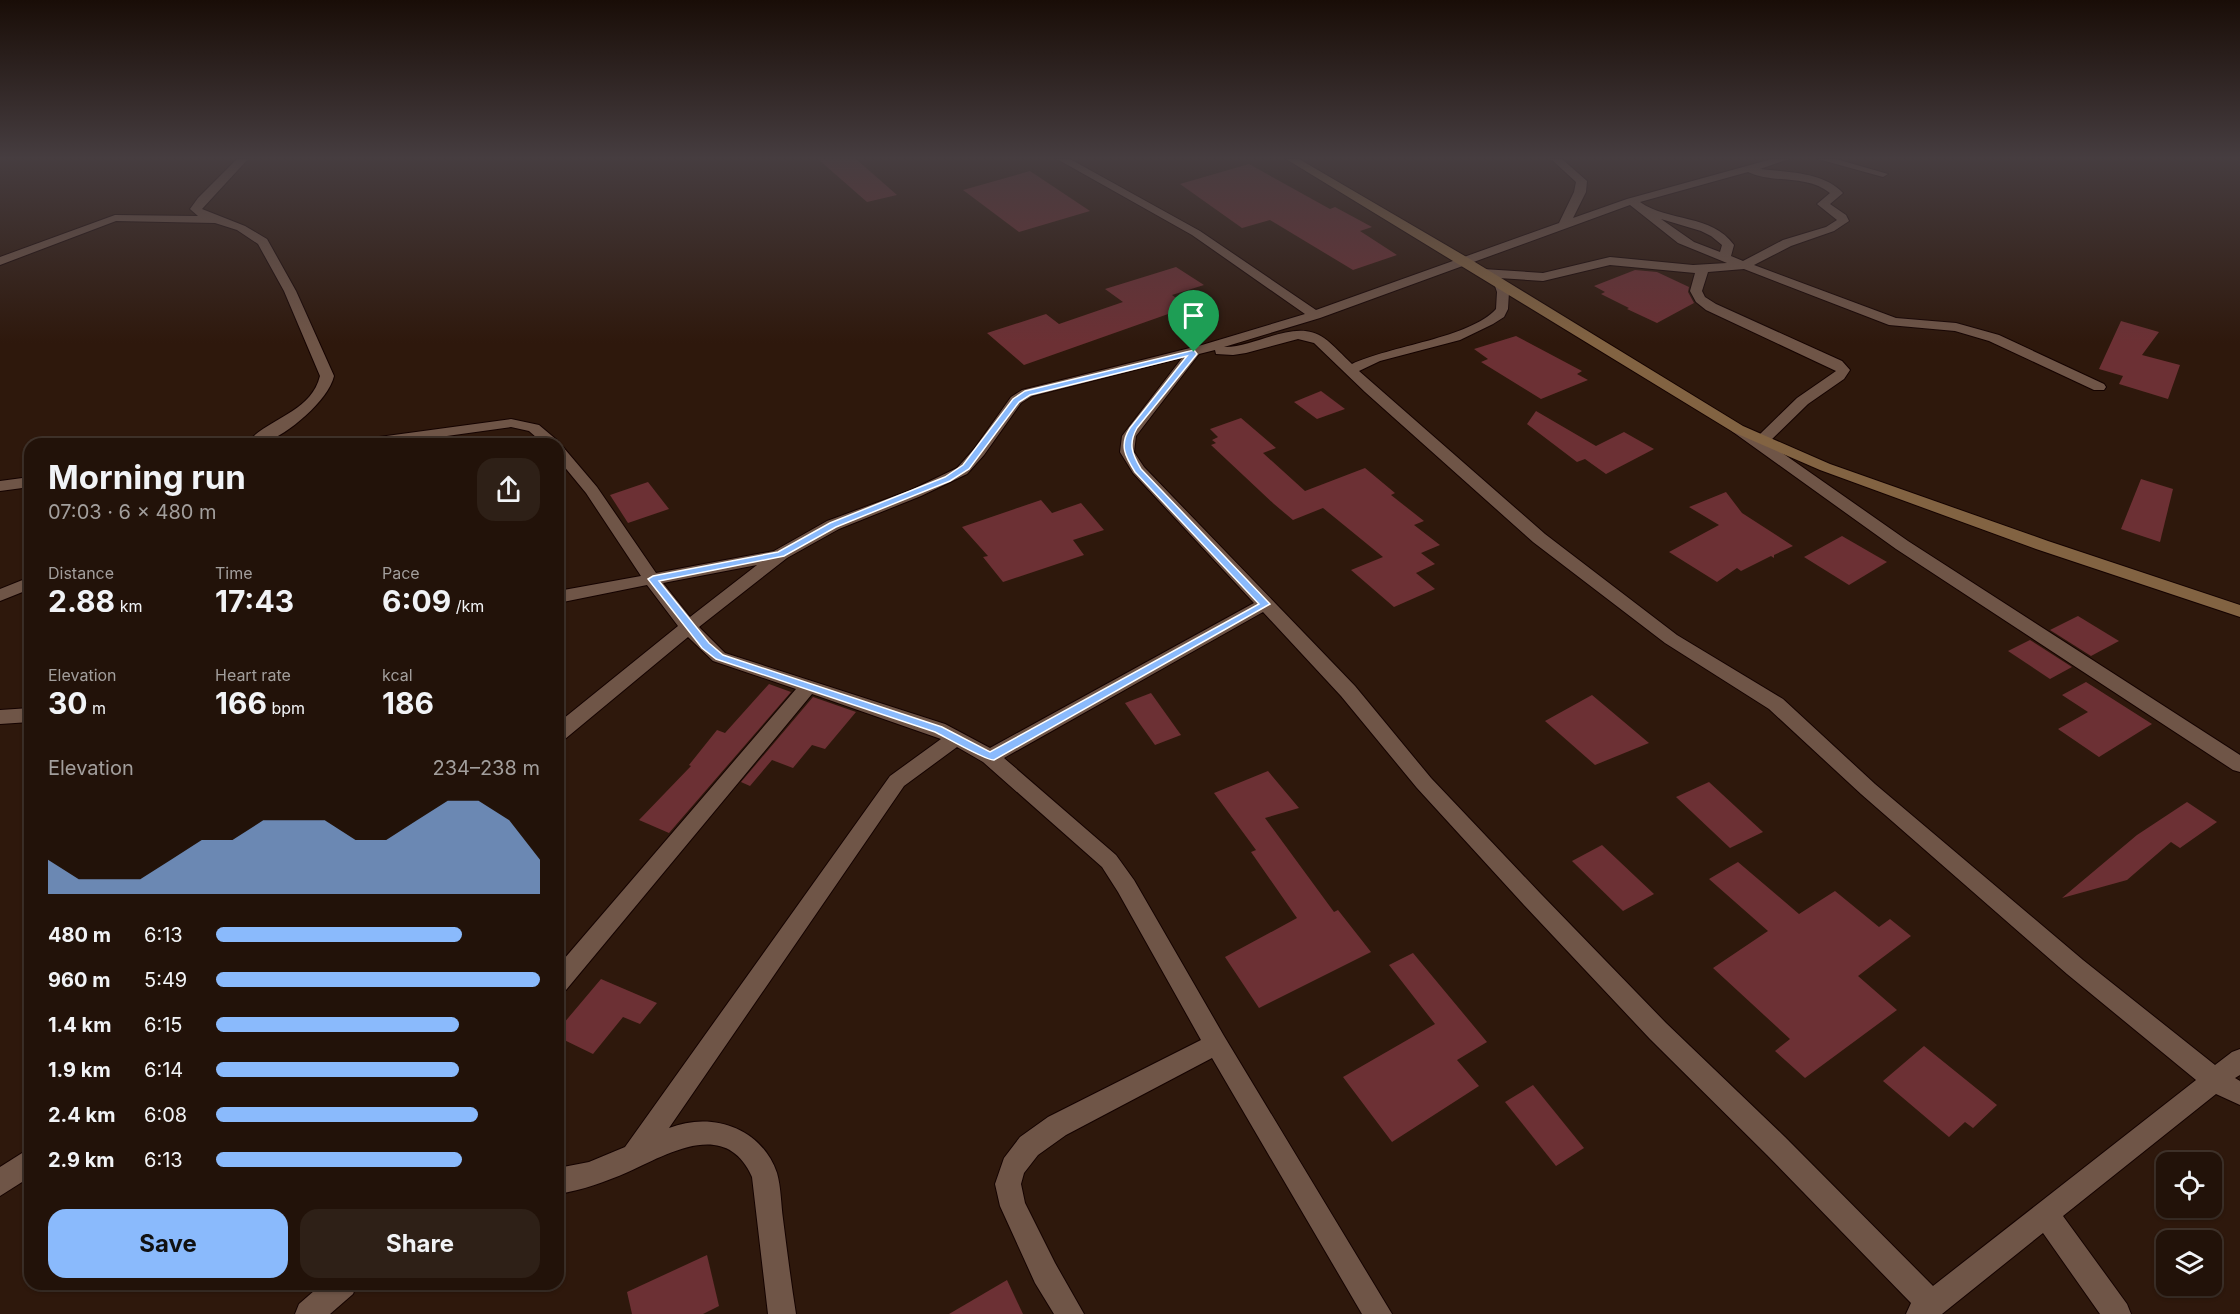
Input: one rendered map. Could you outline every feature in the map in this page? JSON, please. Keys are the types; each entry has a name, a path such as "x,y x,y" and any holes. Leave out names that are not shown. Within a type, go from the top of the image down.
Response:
{"street":[{"path":"0,261 111,220"},
{"path":"186,220 222,221 241,228 263,242 290,291 327,376 325,388 321,394 304,409 262,438"},
{"path":"1175,220 1196,232 1315,315"},
{"path":"1395,220 1738,429 1902,545 2240,765"},
{"path":"1564,226 1567,220"},
{"path":"564,729 781,554 833,525 927,488 962,471 1016,400 1027,393 1201,350 1315,315 1579,220"},
{"path":"1656,220 1674,237 1743,266 1894,322 1972,330 2099,387"},
{"path":"1677,220 1720,236 1728,245 1724,258"},
{"path":"1483,273 1543,277 1610,261 1702,270 1743,266 1788,243 1830,229 1843,220"},
{"path":"1702,270 1696,291 1700,299 1711,307 1837,364 1843,370 1842,375 1817,390 1763,440"},
{"path":"1350,370 1375,358 1455,337 1488,321 1503,309 1503,292 1500,284"},
{"path":"1201,350 1242,351 1308,334 1319,340 1539,538 1671,639 1776,704 1868,789 2075,967 2216,1081 2240,1093"},
{"path":"1201,350 1129,436 1127,452 1138,470 1348,691 1424,783 1658,1031 1776,1146 1926,1310 2240,1060"},
{"path":"401,438 511,423 534,428 546,438"},
{"path":"1738,429 1825,467 2020,537 2240,611"},
{"path":"564,457 594,493 653,579 689,626 719,657 938,729 956,738 990,758 1109,861 1126,886 1215,1044 1378,1314"},
{"path":"0,486 24,483"},
{"path":"564,596 781,554"},
{"path":"0,595 24,585"},
{"path":"990,758 1265,604"},
{"path":"564,976 808,687"},
{"path":"0,717 24,715"},
{"path":"635,1155 897,781 956,738"},
{"path":"1070,1314 1045,1273 1013,1206 1008,1184 1012,1167 1029,1146 1057,1126 1215,1044"},
{"path":"564,1181 597,1171 681,1135 705,1132 729,1136 749,1150 763,1171 782,1314"},
{"path":"0,1183 24,1165"},
{"path":"2045,1213 2118,1314"},
{"path":"309,1314 336,1290"}],"building":[{"path":"1003,220 1058,220 1019,232"},
{"path":"1231,220 1269,220 1242,228"},
{"path":"1271,220 1360,220 1372,227 1360,231 1397,255 1353,270"},
{"path":"1176,267 1204,285 1172,295 1188,307 1024,365 987,333 1046,314 1059,324 1123,302 1105,289"},
{"path":"1635,270 1657,272 1689,287 1688,292 1694,303 1657,323 1601,294 1605,292 1594,286"},
{"path":"2121,321 2159,332 2142,355 2180,365 2168,399 2119,384 2123,376 2099,369"},
{"path":"1516,336 1582,371 1577,374 1588,380 1541,399 1481,362 1488,359 1474,349"},
{"path":"1321,391 1345,409 1317,419 1294,402"},
{"path":"1536,411 1596,446 1624,432 1654,449 1606,474 1585,459 1577,462 1527,424"},
{"path":"1241,418 1276,448 1263,453 1305,491 1365,468 1395,493 1391,495 1424,521 1414,525 1440,545 1421,553 1435,564 1416,573 1435,589 1394,607 1351,570 1383,557 1323,508 1293,520 1274,504 1211,445 1216,443 1212,440 1218,437 1210,429"},
{"path":"2141,479 2173,489 2160,542 2121,529"},
{"path":"648,482 669,509 628,523 610,495"},
{"path":"1726,492 1742,513 1793,546 1774,555 1774,558 1771,556 1741,571 1737,568 1717,582 1669,552 1719,525 1689,507"},
{"path":"1041,500 1052,513 1081,503 1104,530 1073,540 1084,555 1003,582 983,557 988,556 962,527"},
{"path":"1842,536 1887,562 1849,585 1804,557"},
{"path":"2078,616 2119,641 2091,656 2050,630"},
{"path":"2030,640 2072,667 2050,679 2008,651"},
{"path":"2086,682 2152,724 2099,757 2058,729 2088,712 2062,695"},
{"path":"769,684 791,692 669,833 639,820 691,766 689,765 717,730 725,733"},
{"path":"1151,693 1181,735 1155,745 1125,703"},
{"path":"1592,695 1649,743 1595,765 1545,721"},
{"path":"813,697 856,712 825,749 812,745 793,768 772,760 750,786 741,782"},
{"path":"1268,771 1299,808 1265,818 1334,912 1338,910 1371,952 1259,1008 1225,957 1297,918 1251,852 1256,850 1214,793"},
{"path":"1709,782 1763,832 1730,848 1676,797"},
{"path":"2187,802 2217,822 2180,848 2171,842 2127,880 2062,898 2137,835"},
{"path":"1602,845 1654,894 1623,911 1572,861"},
{"path":"1738,862 1799,914 1835,891 1879,927 1890,919 1911,936 1858,976 1897,1010 1805,1078 1775,1051 1790,1039 1713,968 1768,931 1709,879"},
{"path":"1413,953 1487,1042 1457,1060 1479,1086 1392,1142 1343,1077 1435,1024 1389,965"},
{"path":"601,979 657,1003 640,1024 623,1017 593,1054 564,1040 564,1023"},
{"path":"1924,1046 1997,1105 1973,1128 1965,1122 1949,1137 1883,1081"},
{"path":"1533,1085 1584,1148 1556,1166 1505,1102"},
{"path":"707,1255 719,1306 703,1314 632,1314 627,1292"},
{"path":"1007,1280 1023,1314 949,1314"}],"route":[{"path":"1194,352 1134,428 1129,436 1127,452 1138,470 1265,604 990,758 969,744 938,729 719,657 705,645 653,579 781,554 833,525 948,479 966,467 1016,400 1027,393 1194,352"}]}
